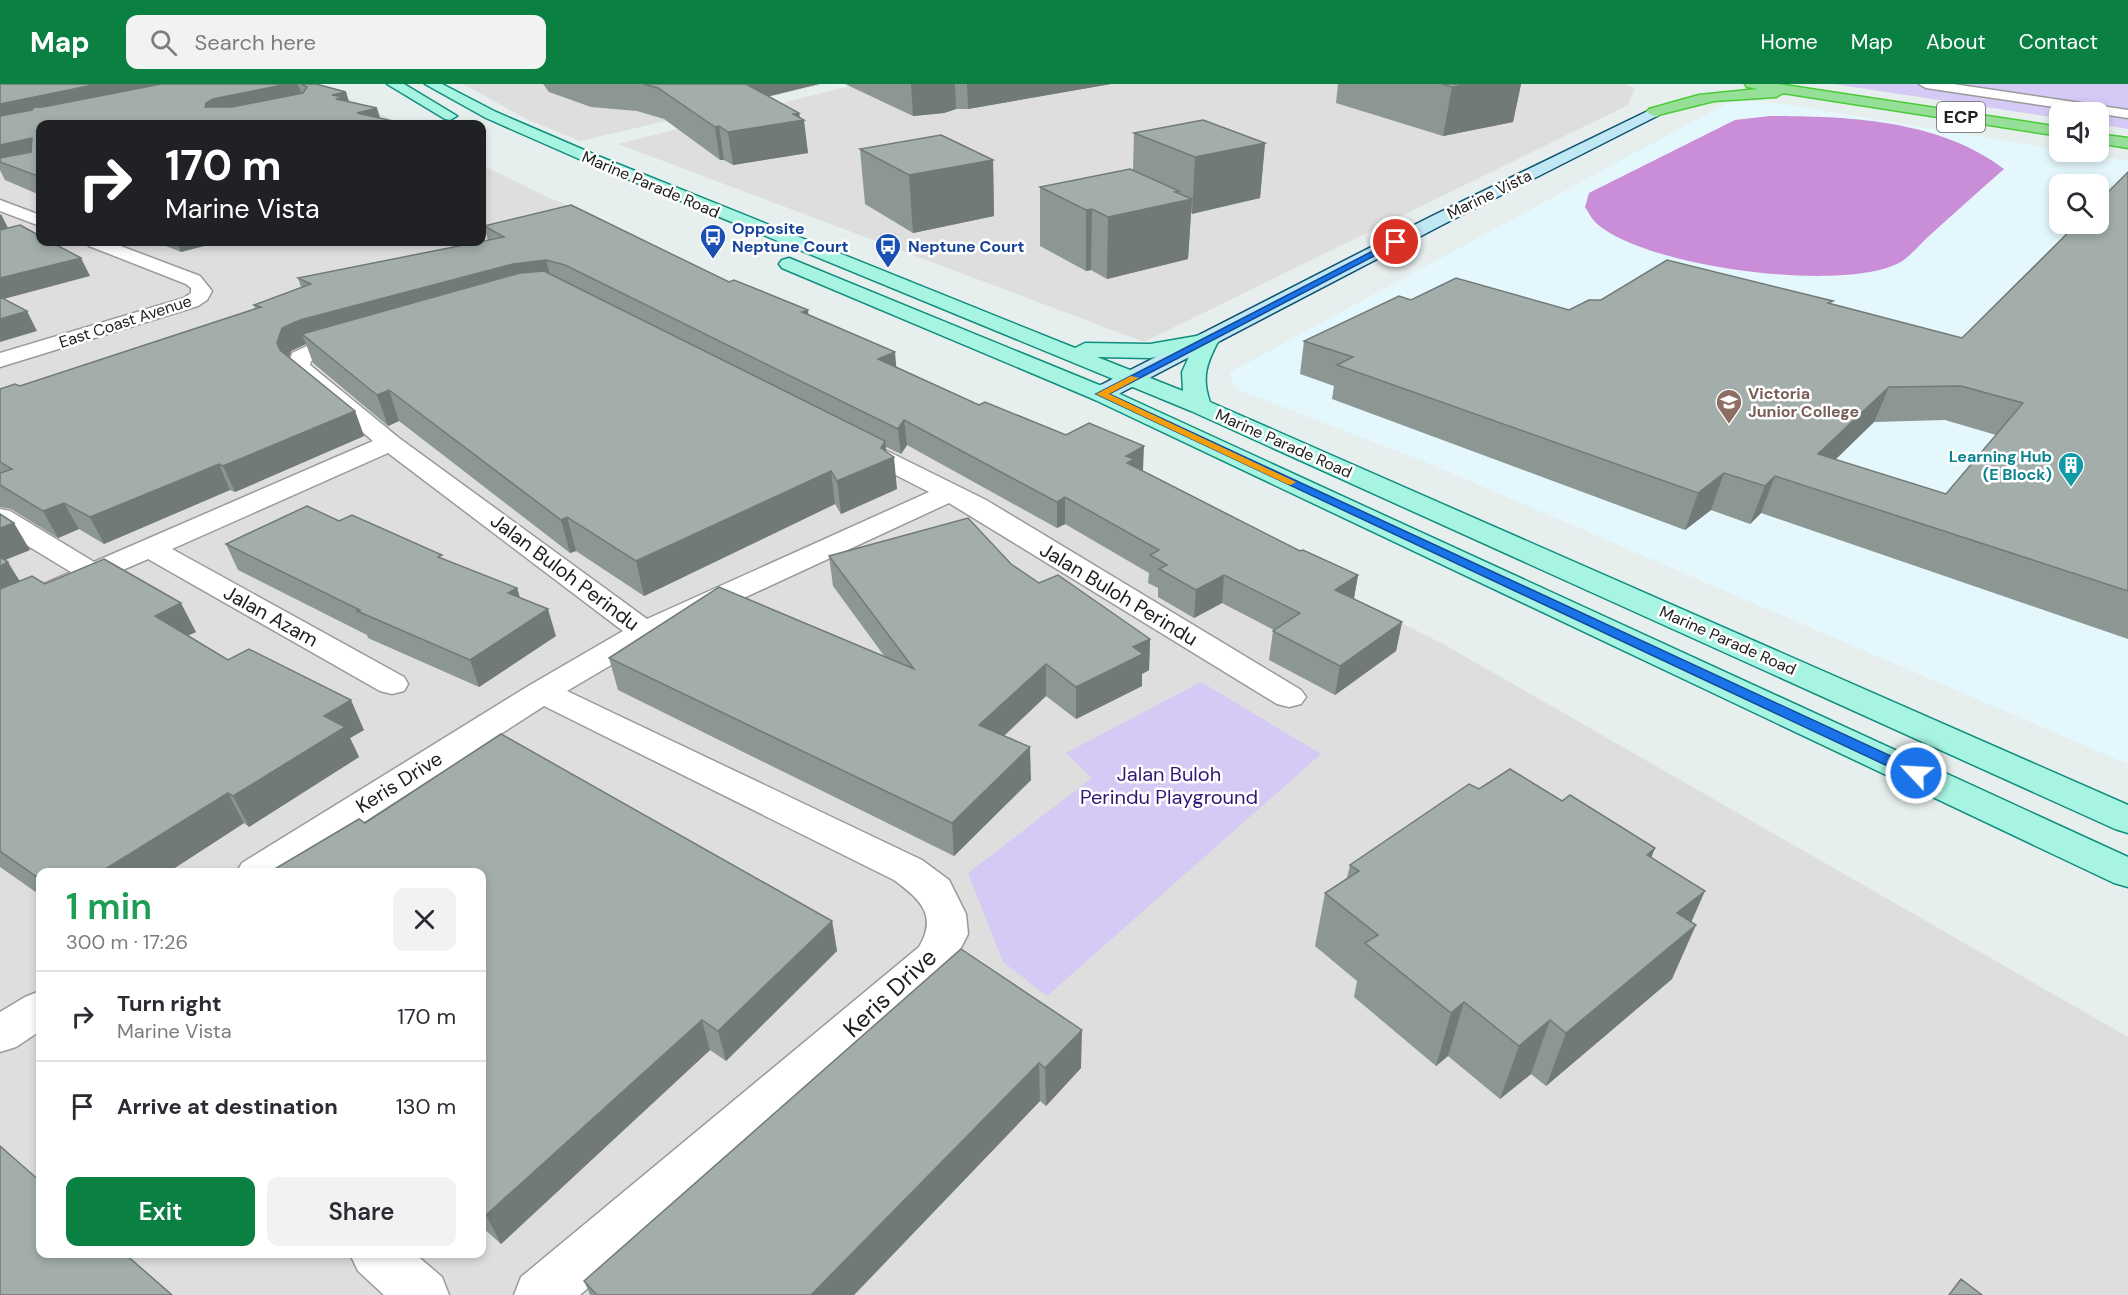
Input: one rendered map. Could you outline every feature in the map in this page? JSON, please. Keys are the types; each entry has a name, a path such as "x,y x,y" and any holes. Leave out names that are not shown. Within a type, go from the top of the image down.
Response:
{"highway":[{"name":"ECP","path":"1752,84 2049,130"},
{"name":"ECP","path":"1832,84 2049,116"},
{"path":"1654,112 1694,99 1741,93 1863,101"},
{"path":"1654,112 1667,96"},
{"path":"2109,126 2128,129"},
{"path":"2109,139 2128,142"}],"main road":[{"path":"394,84 458,120"},
{"name":"Marine Parade Road","path":"432,84 491,115 572,151 1199,406 2128,820"},
{"name":"Marine Parade Road","path":"775,258 1101,394 2128,873"},
{"path":"1059,348 1114,352 1150,351 1208,340"},
{"path":"1199,406 1192,384 1192,368 1208,340"}],"street":[{"path":"1926,84 2128,114"},
{"name":"Marine Vista","path":"1101,394 1436,221 1654,112"},
{"path":"0,205 36,229"},
{"name":"East Coast Avenue","path":"0,360 191,302 200,296 202,291 193,280 105,246"},
{"name":"Jalan Buloh Perindu","path":"372,334 309,353 298,362 299,367 390,442 644,632 949,493"},
{"name":"Jalan Buloh Perindu","path":"834,434 976,506 1288,697"},
{"path":"0,614 390,442"},
{"path":"0,517 92,573"},
{"name":"Jalan Azam","path":"149,548 392,684"},
{"name":"Keris Drive","path":"264,868 542,692 644,632"},
{"name":"Keris Drive","path":"540,1295 934,959 948,934 946,914 935,890 908,870 542,692"},
{"path":"0,1035 36,1012"},
{"path":"381,1258 423,1295"}],"shaded area":[{"path":"104,84 320,84 393,120 36,120 36,246 486,246 486,167 577,209 574,211 1445,645 2128,1037 2128,1295 0,1295 0,104"},
{"path":"463,84 825,84 580,141 526,119"},
{"name":"Neptune Court","path":"858,84 1625,84 1635,88 1628,105 1144,342 618,144"},
{"name":"Victoria Junior College","path":"1764,101 2049,148 2049,162 2109,162 2109,158 2128,161 2128,764 1423,461 1236,389 1229,373 1729,102"},
{"path":"1770,116 1830,117 1892,124 1951,140 1979,153 2004,169 1899,263 1871,272 1834,276 1743,271 1654,252 1619,238 1595,222 1585,207 1589,193 1735,120"}],"green space":[{"path":"1833,84 2128,84 2128,129 2109,126 2109,102 2049,102 2049,116"},
{"name":"Jalan Buloh Perindu Playground","path":"1201,682 1321,754 1047,996 1003,962 968,873 1092,778 1066,753"}],"building":[{"path":"0,84 98,84 0,104"},
{"path":"161,84 287,84 213,99 206,103 205,107 232,107 303,93 307,87 301,84 316,84 346,92 332,95 343,97 336,99 377,108 357,113 388,120 36,120 36,176 0,162 0,158 31,152 32,138 0,145 0,116 32,110 34,107"},
{"path":"644,84 746,84 799,113 793,114 804,120 728,132 719,126 715,127 658,88"},
{"path":"1442,84 1467,84 1452,87"},
{"path":"1203,120 1265,143 1195,157 1134,133"},
{"path":"941,135 993,160 909,175 860,149"},
{"path":"1130,169 1192,199 1108,217 1092,209 1086,210 1040,187"},
{"path":"2128,172 2128,591 1775,476 1765,486 1724,473 1698,493 1337,365 1353,357 1304,341 1399,296 1411,300 1456,278 1569,310 1589,300 1601,300 1667,260 1833,301 1828,303 1962,338 2067,234 2109,234 2109,191","holes":["1961,386 2023,403 1946,494 1818,454 1889,387"]},
{"path":"571,205 729,282 734,280 808,310 802,312 895,352 878,359 979,405 985,402 1066,435 1089,423 1144,446 1126,456 1134,459 1127,463 1300,551 1303,550 1358,575 1335,590 1402,622 1340,666 1273,631 1300,613 1224,575 1196,590 1159,569 1167,565 1150,555 1159,550 1065,497 1057,502 904,420 898,429 565,265 546,260 513,264 300,320 282,328 277,343 280,350 355,411 223,466 219,464 90,517 64,503 43,511 0,485 0,473 12,469 0,462 0,389 15,384 20,386 261,307 254,305 311,284 298,278 459,246 486,246 486,241 504,237 486,226"},
{"path":"20,225 36,234 36,246 58,246 81,258 0,278 0,230"},
{"path":"544,271 885,441 881,448 894,457 837,481 831,471 636,561 567,517 561,520 389,390 377,395 302,334 520,273"},
{"path":"0,297 27,311 0,319"},
{"path":"307,506 339,521 352,515 442,555 438,557 517,588 508,593 548,609 470,660 357,611 360,610 226,544"},
{"path":"0,514 14,523 0,528"},
{"path":"968,518 1011,564 1039,583 1058,575 1150,639 1133,647 1143,654 1076,687 1046,664 979,725 1030,747 952,823 609,658 719,587 914,669 829,556"},
{"path":"0,557 8,562 0,566"},
{"path":"104,559 181,603 155,616 228,660 249,649 351,700 324,716 345,727 233,796 228,793 107,868 36,868 36,876 0,851 0,589 32,576 45,584"},
{"path":"501,734 832,921 718,1031 702,1020 486,1215 486,868 276,868 359,819 365,823"},
{"path":"1510,769 1562,801 1570,795 1655,848 1647,855 1705,891 1677,913 1696,925 1566,1033 1550,1020 1519,1046 1464,1002 1451,1013 1365,943 1378,935 1325,893 1359,871 1350,865 1469,784 1479,789"},
{"path":"961,949 1082,1030 1045,1068 1039,1063 811,1295 597,1295 584,1281"},
{"path":"0,1146 36,1178 36,1258 130,1258 172,1295 0,1295"},
{"path":"1961,1279 1982,1295 1949,1295"}],"slow traffic":[{"path":"1135,378 1101,394 1291,482"}],"place":[{"name":"Opposite Neptune Court","path":"713,260"},
{"name":"Neptune Court","path":"888,269"},
{"name":"Victoria Junior College","path":"1729,425"},
{"name":"Learning Hub (E Block)","path":"2071,488"}],"route":[{"path":"1396,242 1101,394 1916,773"}]}
